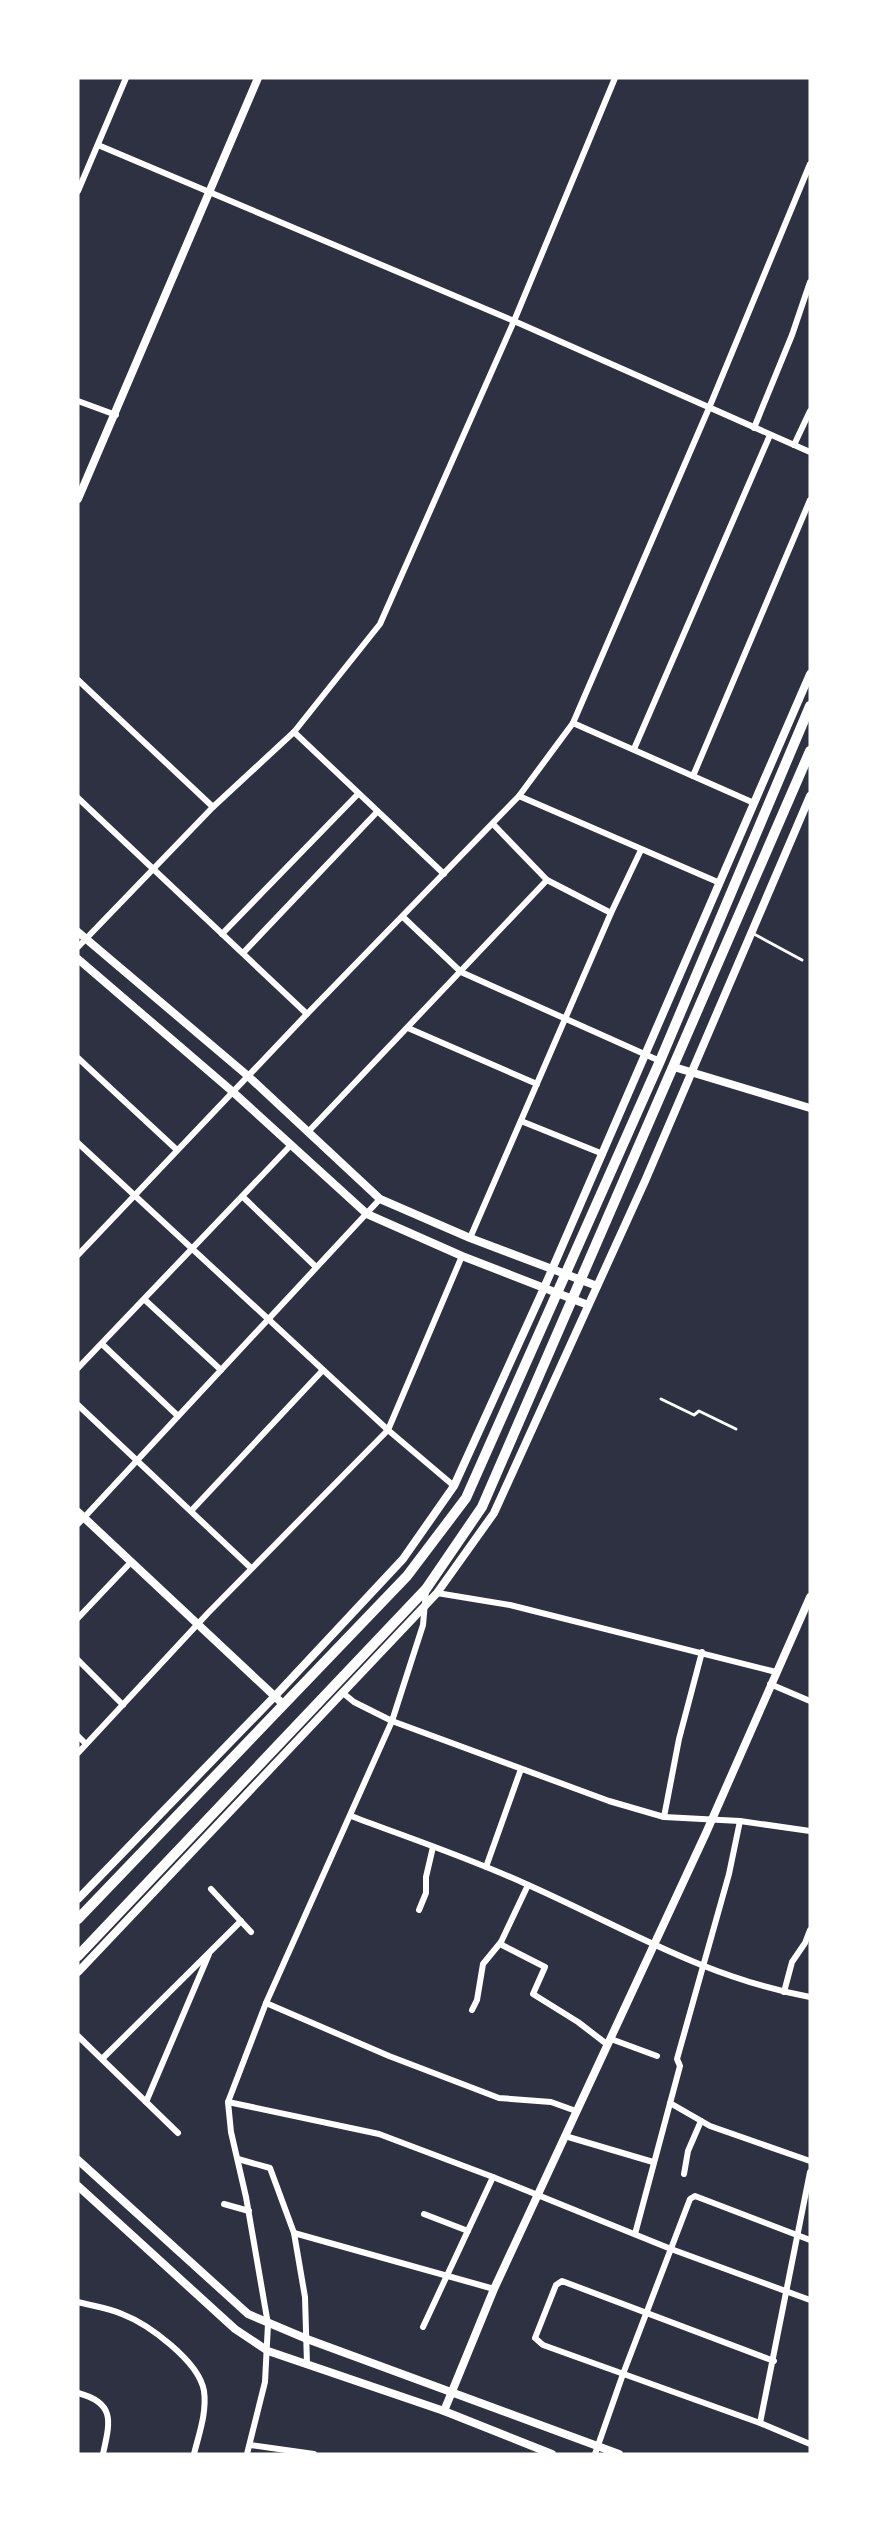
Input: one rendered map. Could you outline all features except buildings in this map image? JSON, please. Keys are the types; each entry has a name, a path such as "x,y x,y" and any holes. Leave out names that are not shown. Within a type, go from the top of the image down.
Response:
{"highway":[{"path":"78,1919 407,1576 466,1498 660,1061 810,706"},
{"path":"78,1956 432,1591 482,1507 810,751"}],"street":[{"path":"78,190 126,78"},
{"path":"78,499 116,415 258,78"},
{"path":"78,947 213,807 294,732 380,624 514,321 615,78"},
{"path":"98,145 514,321 810,452"},
{"path":"78,1255 81,1247 135,1195 307,1014 493,824 519,796 573,723 709,408 810,164"},
{"path":"754,428 795,327 810,282"},
{"path":"78,401 116,415"},
{"path":"794,445 810,411"},
{"path":"633,748 770,435"},
{"path":"693,776 810,500"},
{"path":"78,1899 275,1696 402,1559 454,1486 603,1154 810,674"},
{"path":"78,680 213,807"},
{"path":"573,723 754,803"},
{"path":"294,732 444,874"},
{"path":"222,934 358,794"},
{"path":"519,796 720,883"},
{"path":"78,1972 425,1606 432,1591 494,1513 597,1286 810,796"},
{"path":"78,798 307,1014"},
{"path":"243,953 377,812"},
{"path":"493,824 547,880 611,913"},
{"path":"470,1238 611,913 641,850"},
{"path":"308,1132 547,880"},
{"path":"402,917 461,972 660,1061"},
{"path":"78,932 248,1076 380,1199 470,1238 597,1286"},
{"path":"78,958 233,1092 367,1214 462,1256 588,1305"},
{"path":"408,1028 537,1084"},
{"path":"78,1058 177,1150"},
{"path":"674,1066 810,1108"},
{"path":"521,1121 603,1154"},
{"path":"78,1143 388,1430 454,1486"},
{"path":"78,1368 291,1145"},
{"path":"243,1197 316,1267"},
{"path":"284,1705 198,1623 80,1518 380,1199"},
{"path":"78,1753 250,1568 388,1430 462,1256"},
{"path":"145,1300 221,1370"},
{"path":"102,1344 178,1416"},
{"path":"191,1511 323,1370"},
{"path":"78,1405 250,1568"},
{"path":"78,1618 131,1562"},
{"path":"432,1591 510,1605 776,1672"},
{"path":"444,2411 494,2289 654,1946 810,1597"},
{"path":"247,2454 265,2382 268,2324 249,2211 231,2132 228,2102 266,2003 392,1721 423,1625 425,1606"},
{"path":"664,1817 679,1739 702,1652"},
{"path":"78,1660 123,1705"},
{"path":"770,1684 810,1701"},
{"path":"343,1693 354,1702 392,1721 609,1801 664,1817 712,1818 810,1831"},
{"path":"78,1736 86,1744"},
{"path":"486,1867 521,1769"},
{"path":"351,1816 486,1867 654,1946 734,1979 810,1997"},
{"path":"635,2234 680,2066 677,2059 729,1874 740,1821"},
{"path":"419,1910 426,1893 426,1877 433,1847"},
{"path":"472,2010 477,2000 481,1969 501,1942 528,1885"},
{"path":"211,1889 251,1932"},
{"path":"102,2059 240,1921"},
{"path":"784,1992 792,1962 805,1943 810,1930"},
{"path":"501,1942 502,1945 544,1967 533,1994 609,2042 657,2056"},
{"path":"146,2102 211,1951"},
{"path":"266,2003 389,2056 499,2098 551,2102 576,2111"},
{"path":"78,2036 178,2133"},
{"path":"228,2102 379,2134 493,2176 671,2249 810,2300"},
{"path":"670,2103 710,2126 810,2161"},
{"path":"684,2174 688,2151 701,2121"},
{"path":"565,2136 653,2162"},
{"path":"238,2159 270,2168 294,2233 305,2297 307,2364"},
{"path":"78,2160 248,2314 268,2324 451,2392 596,2450 619,2454"},
{"path":"760,2423 810,2172"},
{"path":"423,2327 493,2176"},
{"path":"78,2186 235,2329 268,2351 444,2411 552,2454"},
{"path":"596,2450 690,2199 695,2196 810,2240"},
{"path":"225,2204 249,2211"},
{"path":"424,2214 468,2231"},
{"path":"294,2233 494,2289"},
{"path":"774,2361 562,2282 556,2284 535,2338 543,2345 760,2423 810,2444"},
{"path":"78,2302 121,2313 151,2328 193,2367 204,2389 204,2413 194,2454"},
{"path":"78,2393 94,2397 108,2412 110,2425 104,2454"},
{"path":"250,2445 314,2454"}],"lane":[{"path":"751,932 802,960"},
{"path":"661,1399 694,1415 699,1411 736,1429"}]}
